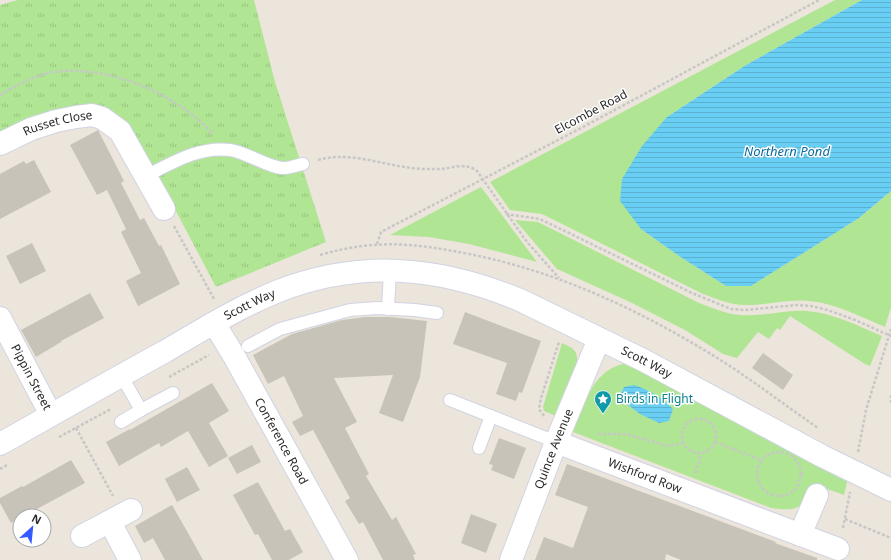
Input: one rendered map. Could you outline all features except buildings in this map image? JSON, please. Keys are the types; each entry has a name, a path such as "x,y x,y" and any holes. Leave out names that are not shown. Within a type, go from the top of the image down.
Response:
{"street":[{"name":"Russet Close","path":"0,144 40,126 76,117 92,115 97,116 106,120 120,131 164,208"},
{"name":"Scott Way","path":"0,444 121,375 215,313 253,302 294,285 321,278 368,271 390,270 442,275 502,293 643,360 844,468 891,490"},
{"name":"Conference Road","path":"215,313 234,356 347,560"},
{"name":"Pippin Street","path":"0,318 51,415"},
{"name":"Quince Avenue","path":"511,560 559,432 599,339"},
{"name":"Wishford Row","path":"559,432 800,535 838,549"},
{"path":"800,535 817,495"},
{"path":"82,536 121,516 130,560"}],"lane":[{"path":"146,176 183,157 210,149 230,150 278,167 285,168 303,164"},
{"path":"388,309 390,270"},
{"path":"248,346 280,329 350,310 388,309 415,310 437,313"},
{"path":"121,375 141,410"},
{"path":"121,422 173,393"},
{"name":"Wishford Row","path":"450,400 491,416 559,432"},
{"path":"479,448 491,416"}],"path":[{"name":"Elcombe Road","path":"446,250 401,244 377,244 381,232 482,180 819,0"},
{"path":"0,95 14,87 51,73 66,71 90,72 112,76 132,82 176,104 206,126 217,138 223,150"},
{"path":"303,164 323,158 342,157 406,168 441,169 463,166 474,168 527,242 559,279"},
{"path":"164,208 215,313"},
{"path":"506,214 540,218 692,294 731,308 745,310 797,305 811,306 828,310 890,335"},
{"path":"442,275 446,250 503,262 559,279 627,308 685,338 752,381 823,432"},
{"path":"852,450 858,454 866,410 891,329"},
{"path":"559,432 539,409 541,398 560,340"},
{"path":"891,394 891,404"},
{"path":"698,419 709,422 713,426 715,431 715,442 712,447 702,453 691,451 683,443 682,438 684,427 692,420 698,419"},
{"path":"76,428 121,516"},
{"path":"594,434 626,434 668,446 683,443"},
{"path":"715,442 761,460"},
{"path":"776,452 783,452 795,459 801,473 800,480 796,487 791,492 776,496 763,490 757,477 757,470 761,460 769,454 776,452"},
{"path":"845,519 891,538"}],"green space":[{"path":"18,0 254,0 275,82 326,242 216,287 138,139 128,126 116,116 0,132 0,5"},
{"path":"835,0 862,0 746,65 667,117 641,229 679,256 726,286 751,286 859,218 891,191 891,307 885,327 848,311 819,302 793,301 742,305 730,303 703,294 542,214 510,210 490,182"},
{"path":"481,187 537,262 469,244 429,237 390,235"},
{"path":"515,220 538,222 699,303 720,310 735,314 749,315 790,311 817,312 846,320 882,336 870,366 790,316 780,330 777,328 769,339 758,332 737,358 723,354 685,330 630,302 557,269"},
{"path":"562,343 569,346 576,352 577,363 558,417 544,411 543,407"},
{"path":"629,363 848,478 844,495 816,485 807,499 799,507 794,509 771,508 573,432 586,399 599,379 607,371 617,366"}],"water":[{"name":"Northern Pond","path":"862,0 891,0 891,191 859,218 751,286 726,286 679,256 641,229 620,201 622,179 642,146 667,117 746,65"},
{"path":"634,385 655,394 673,409 669,421 659,423 640,414 624,402 621,393 624,387"}],"place":[{"name":"Birds in Flight","path":"603,414"}]}
